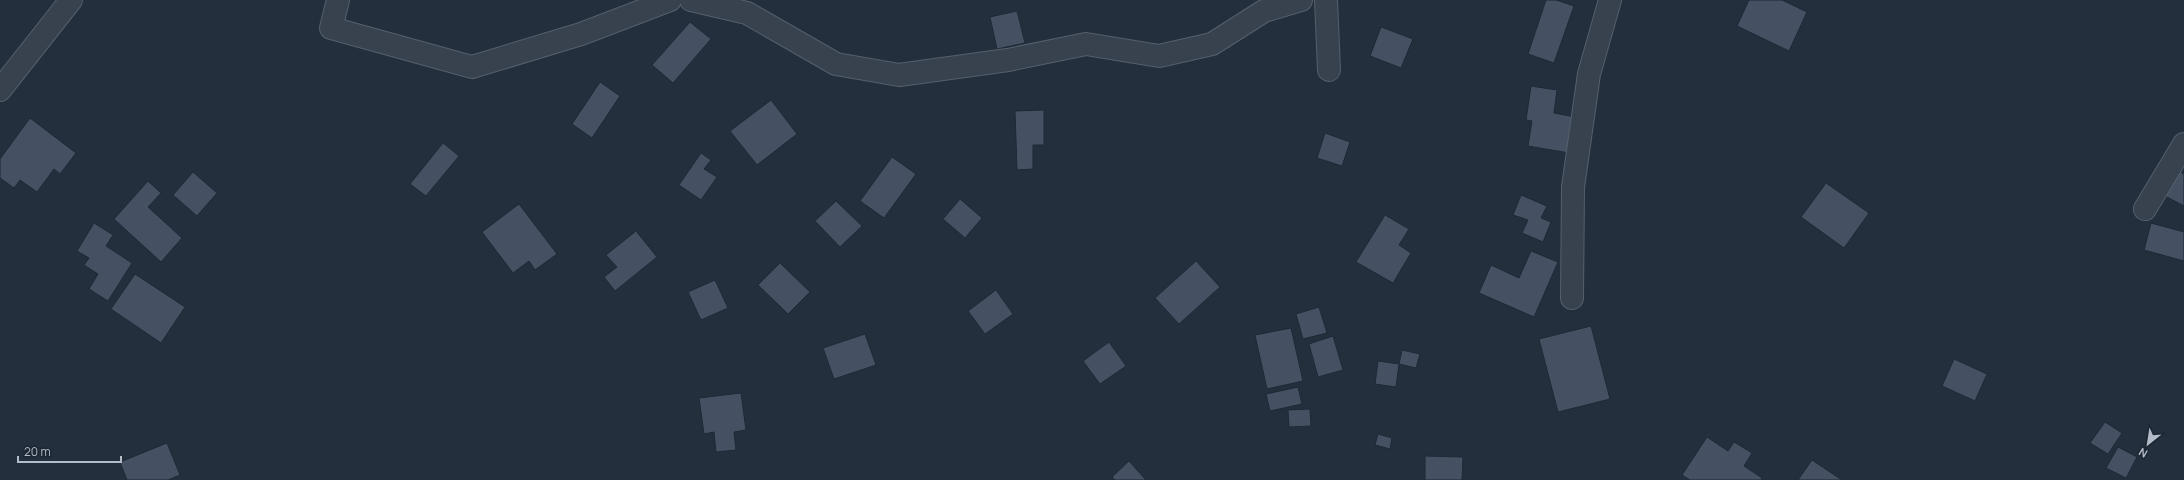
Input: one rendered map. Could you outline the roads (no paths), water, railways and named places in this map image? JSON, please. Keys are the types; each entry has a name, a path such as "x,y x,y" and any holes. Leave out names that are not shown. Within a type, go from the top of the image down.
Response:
{"street":[{"path":"0,90 71,0"},
{"path":"338,0 331,28 472,67 581,34 670,0"},
{"path":"690,0 747,13 836,64 899,75 1008,60 1086,44 1159,56 1212,44 1264,11 1301,0"},
{"path":"1326,0 1329,70"},
{"path":"1572,298 1573,187 1589,74 1610,0"},
{"path":"2145,209 2184,144"}]}
